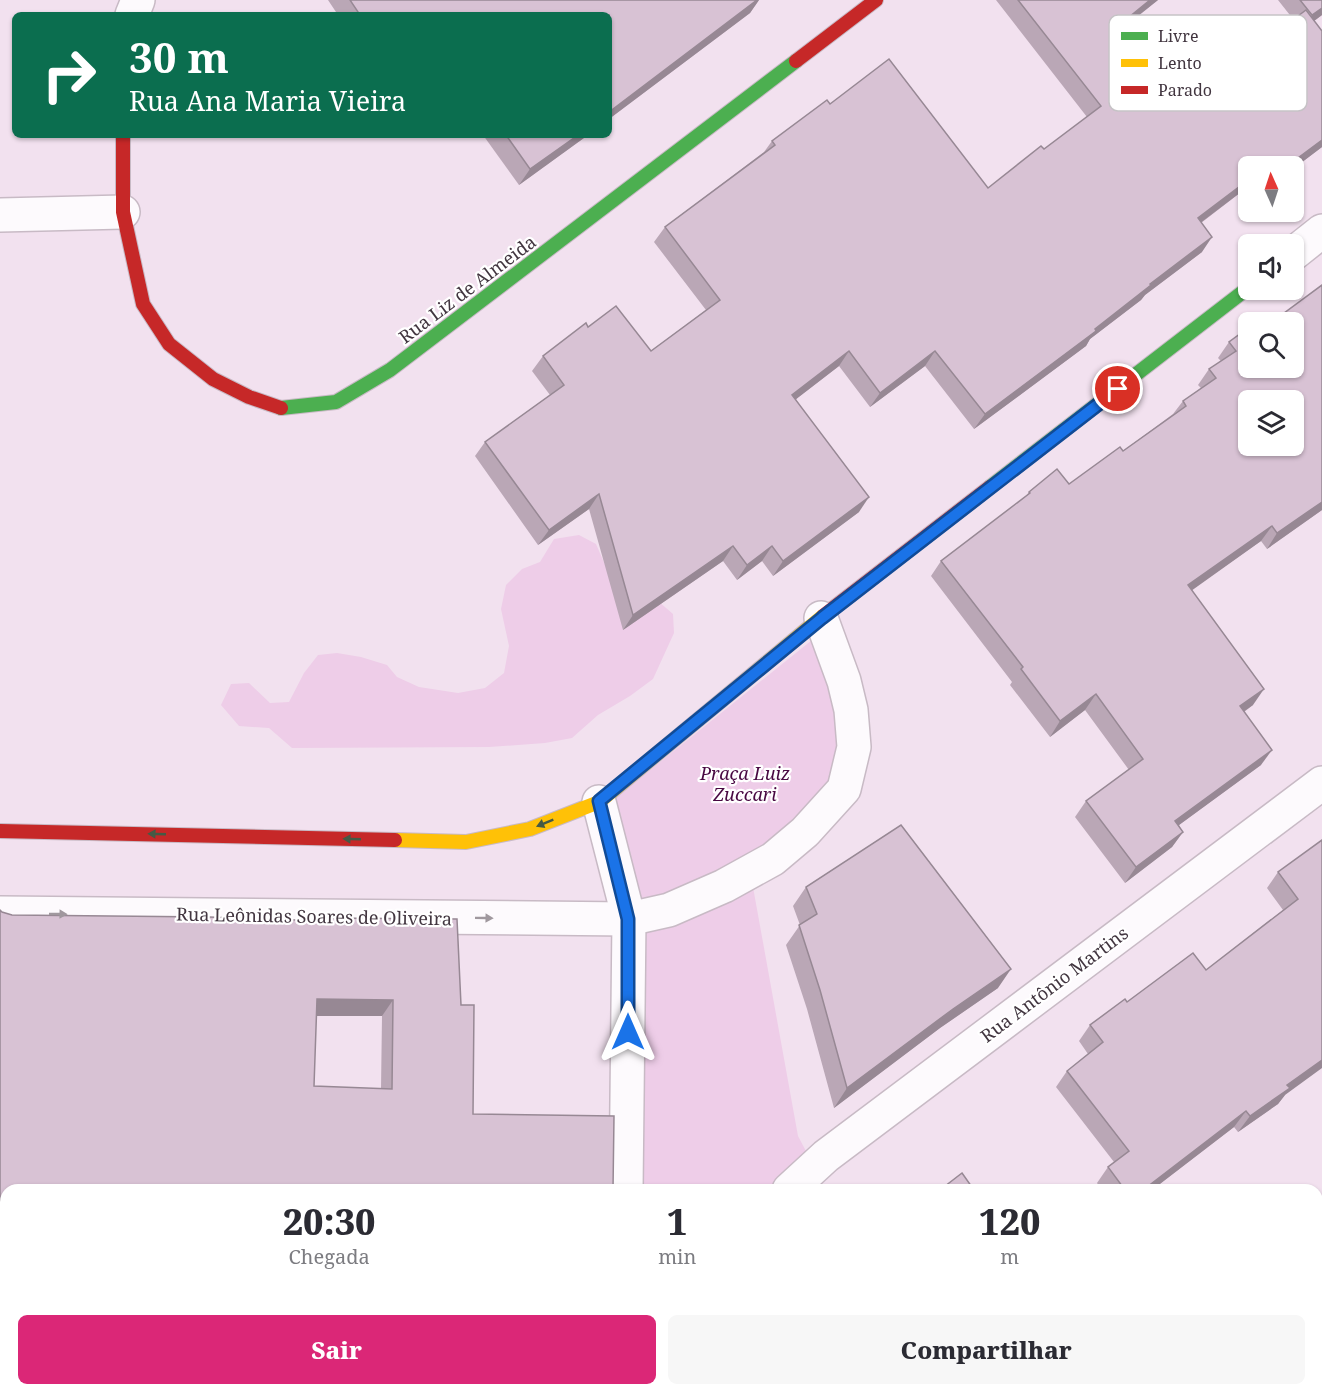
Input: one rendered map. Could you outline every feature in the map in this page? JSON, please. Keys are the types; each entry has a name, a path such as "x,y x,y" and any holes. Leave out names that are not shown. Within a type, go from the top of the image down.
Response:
{"street":[{"name":"Rua Liz de Almeida","path":"123,138 123,212 143,304 169,344 213,379 249,397 279,408 336,402 390,370 876,0"},
{"path":"0,215 123,212"},
{"path":"1304,245 1322,231"},
{"path":"0,831 466,842 530,829 599,801 822,618 1238,296"},
{"name":"Rua Leônidas Soares de Oliveira","path":"0,913 628,919 669,910 723,886 773,859 805,832 843,789 854,747 851,710 844,681 822,618"},
{"name":"Rua Antônio Martins","path":"796,1184 826,1156 1322,783"},
{"path":"599,801 628,919 626,1184"}],"green space":[{"path":"579,535 596,544 606,567 658,601 673,614 674,633 653,679 598,715 572,738 545,743 489,747 292,748 269,728 239,726 221,705 231,684 249,683 270,703 289,702 304,673 318,655 337,653 387,665 397,677 419,687 458,693 485,688 504,673 509,646 501,609 506,585 522,569 540,562 554,539"},
{"name":"Praça Luiz Zuccari","path":"817,636 838,700 839,764 831,790 732,872 637,904 609,803"},
{"path":"751,876 798,1136 817,1172 809,1174 818,1184 639,1184 636,924"}],"building":[{"path":"350,0 757,0 612,110 612,12 358,12"},
{"path":"1018,0 1150,0 1131,15 1109,15 1109,111 1307,111 1307,15 1299,15 1306,10 1322,31 1322,140 1300,156 1238,156 1238,188 1198,218 1212,237 1150,284 1095,329 1096,331 985,414 935,351 880,393 849,351 792,395 869,497 783,561 772,546 747,565 733,546 633,615 599,494 549,530 485,442 564,385 543,356 586,323 588,327 616,306 651,351 720,300 665,227 775,145 772,141 827,100 830,104 889,59 988,188 1041,146 1044,149 1101,106"},
{"path":"1300,0 1322,0 1322,8 1312,15"},
{"path":"508,138 574,138 530,169"},
{"path":"1322,285 1322,502 1277,533 1272,526 1188,585 1264,689 1240,706 1272,750 1175,821 1183,832 1136,867 1086,801 1143,759 1096,694 1060,721 1021,669 1023,667 941,561 1030,493 1057,469 1069,484 1120,447 1123,451 1186,406 1183,401 1216,378 1209,369 1236,351 1229,342 1238,335 1238,378 1304,378 1304,312 1286,312"},
{"path":"901,825 1011,969 847,1088 799,925 817,914 806,887"},
{"path":"1322,840 1322,1060 1287,1085 1290,1088 1250,1116 1246,1111 1151,1184 1121,1184 1108,1167 1129,1151 1067,1071 1103,1042 1090,1025 1125,999 1127,1002 1193,953 1206,970 1298,899 1278,872"},
{"path":"0,910 12,915 324,921 324,918 457,919 461,1005 474,1005 473,1114 614,1116 613,1184 0,1184","holes":["317,999 393,1000 392,1089 314,1086"]},
{"path":"962,1173 970,1184 948,1184"}],"traffic: fast":[{"path":"281,408 336,402 390,370 796,61"},
{"path":"990,487 1238,296"}],"traffic: slow":[{"path":"395,840 466,842 530,829 599,802 823,616"}],"traffic: jam":[{"path":"796,61 876,0"},
{"path":"123,138 123,212 143,304 169,344 213,379 249,397 281,408"},
{"path":"823,616 990,487"},
{"path":"0,831 395,840"}],"route":[{"path":"628,1032 628,919 599,801 822,618 1118,389"}]}
